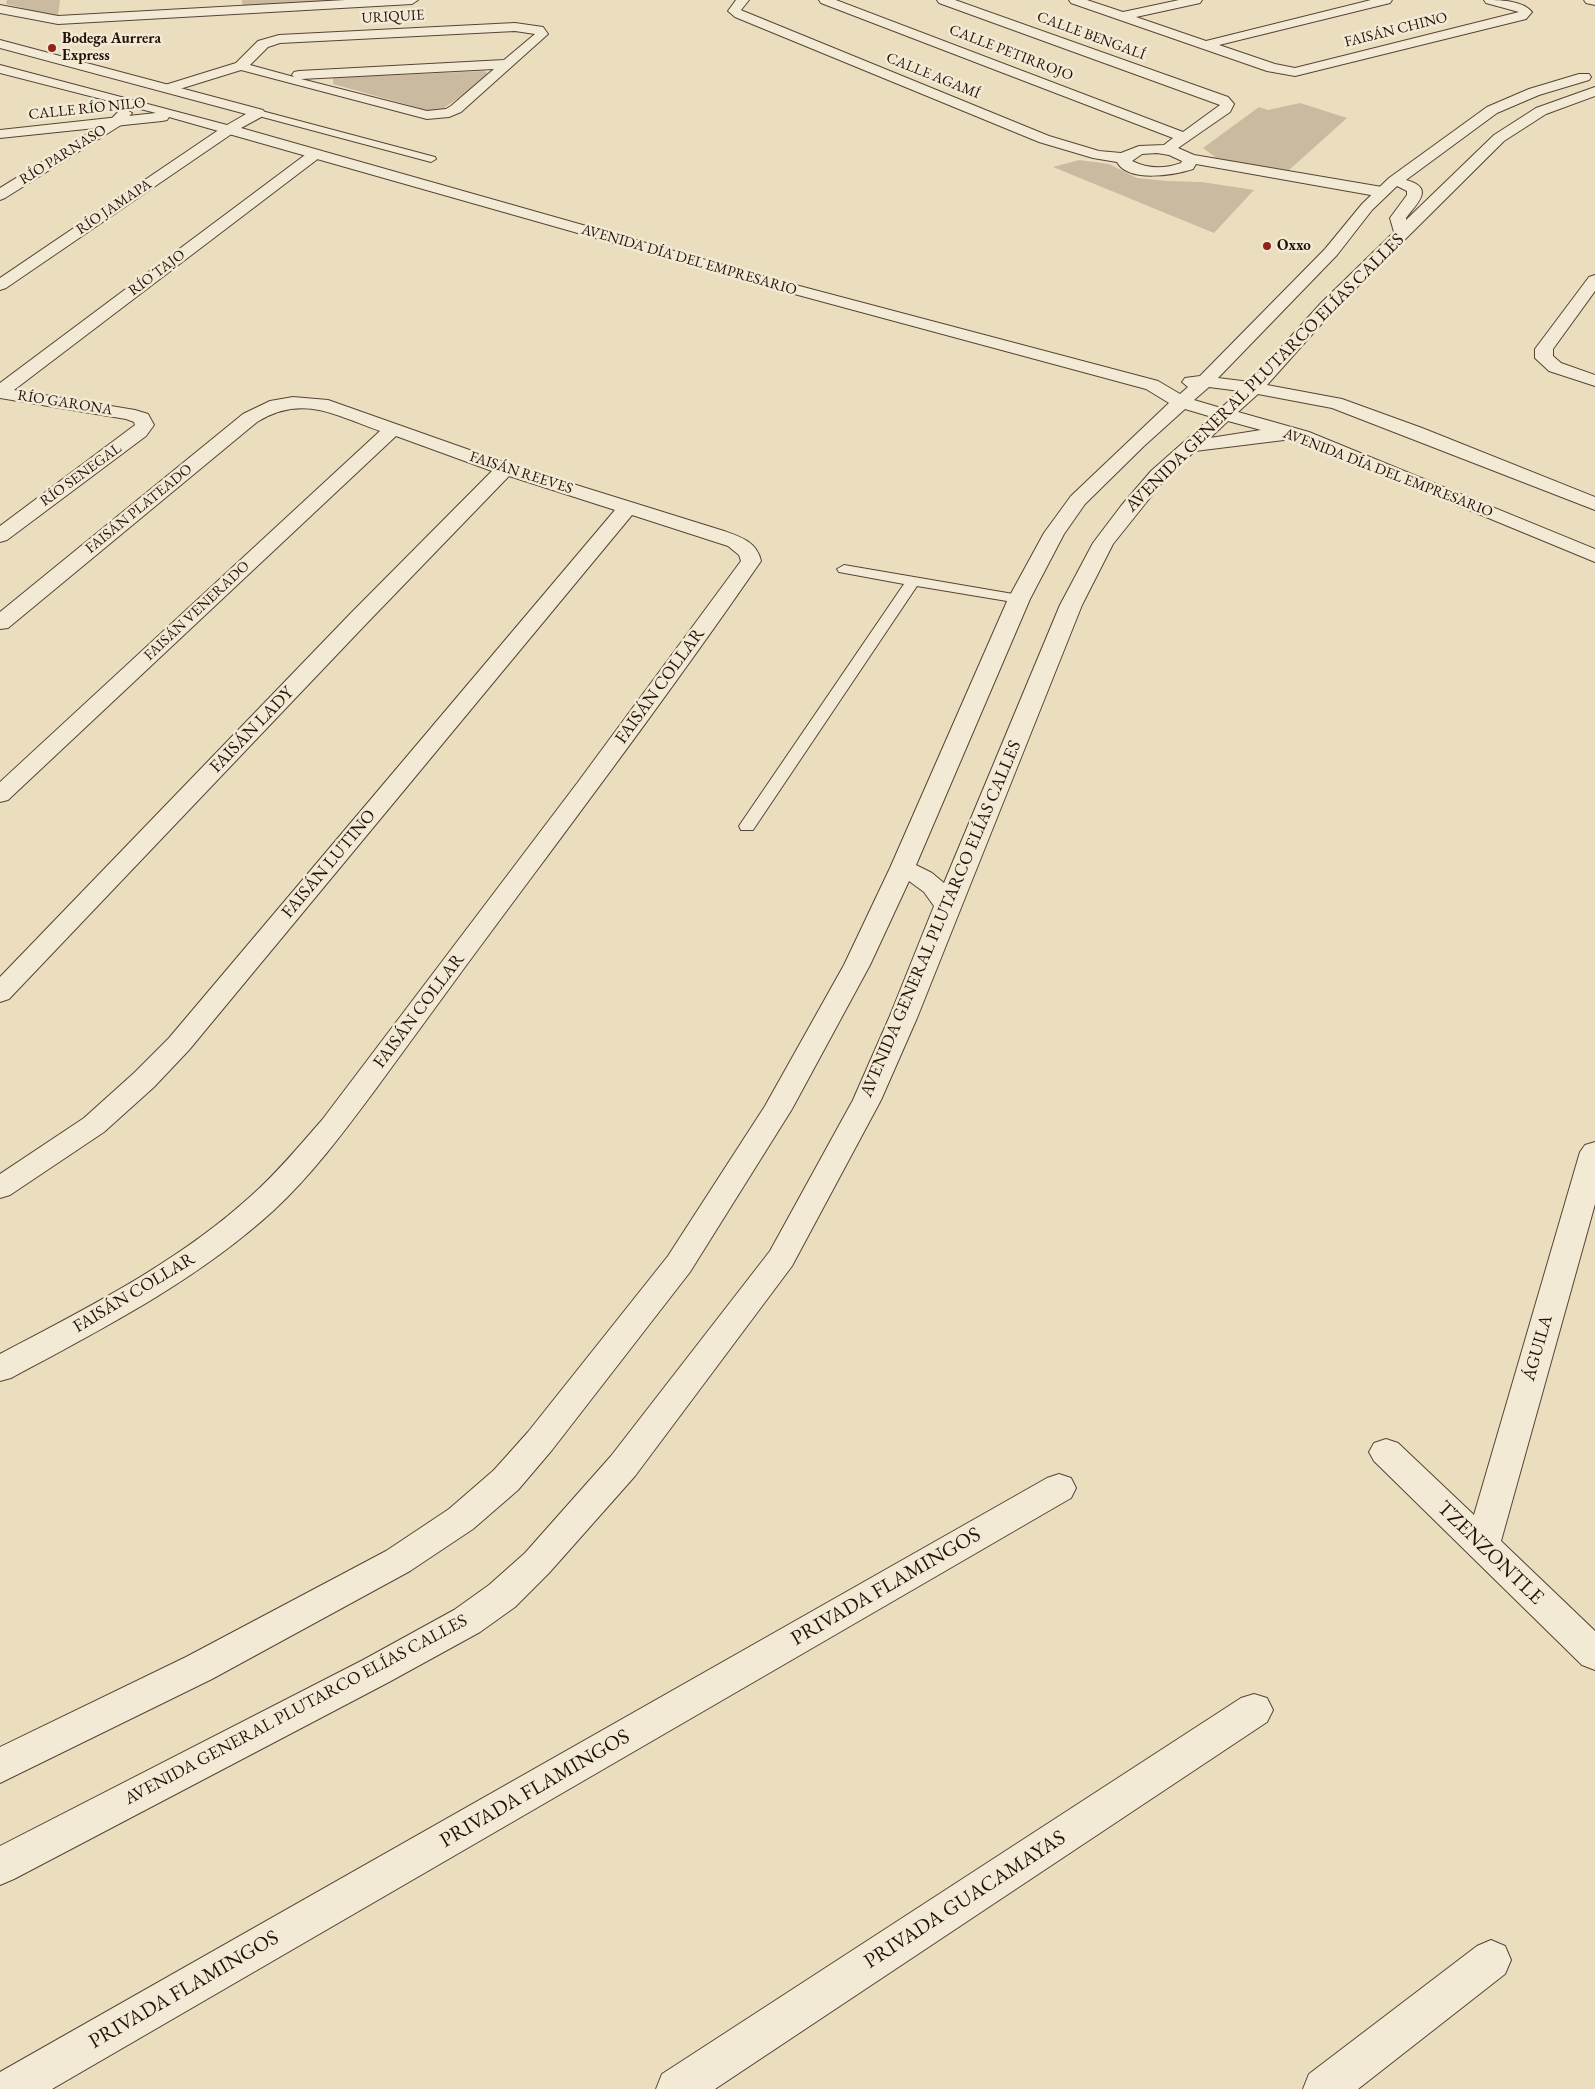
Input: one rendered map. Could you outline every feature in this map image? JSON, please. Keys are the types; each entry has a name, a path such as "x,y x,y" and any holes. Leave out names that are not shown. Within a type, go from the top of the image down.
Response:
{"street":[{"path":"0,9 58,20 412,0"},
{"name":"CALLE PETIRROJO","path":"825,0 1183,138"},
{"name":"CALLE BENGALÍ","path":"943,0 1223,100 1227,104 1225,109 1183,138"},
{"path":"1075,0 1205,45 1386,0"},
{"path":"1123,16 1196,0"},
{"name":"FAISÁN CHINO","path":"1205,45 1272,68 1295,72 1522,16 1526,12 1490,0"},
{"name":"CALLE AGAMÍ","path":"739,5 1044,139 1098,155 1124,158"},
{"name":"URIQUIE","path":"515,27 538,30 542,34 508,64 456,109 439,115 427,115 241,66 263,44 279,39 515,27"},
{"path":"0,44 258,113"},
{"name":"URIQUIE","path":"266,74 508,64"},
{"path":"170,88 241,66"},
{"name":"AVENIDA DÍA DEL EMPRESARIO","path":"0,69 178,115 758,279 1152,385 1180,402 1302,436 1367,461 1595,556"},
{"path":"194,95 266,74"},
{"name":"AVENIDA GENERAL PLUTARCO ELÍAS CALLES","path":"2,1760 199,1668 398,1561 461,1519 506,1480 545,1434 679,1264 725,1195 778,1109 847,982 902,868 1019,599 1054,533 1078,500 1136,442 1205,381 1331,252 1373,196 1492,110 1534,92 1595,75"},
{"name":"AVENIDA GENERAL PLUTARCO ELÍAS CALLES","path":"0,1866 376,1671 467,1621 502,1596 537,1563 623,1466 781,1258 867,1100 903,1018 1071,605 1103,543 1128,510 1158,476 1254,388 1292,368 1327,308 1499,138 1541,111 1595,91"},
{"name":"CALLE RÍO NILO","path":"0,134 120,118 155,109"},
{"path":"228,130 258,113"},
{"name":"CALLE RÍO NILO","path":"0,126 178,115"},
{"name":"RÍO PARNASO","path":"0,196 120,118"},
{"name":"RÍO JAMAPA","path":"0,284 228,130"},
{"path":"1167,149 1183,138"},
{"path":"1204,176 1175,171 1161,172 1140,169 1125,163 1124,158 1131,152 1147,149 1167,149 1182,153 1190,159 1316,182 1373,196 1405,184 1416,189 1415,195 1398,218 1403,234"},
{"name":"RÍO TAJO","path":"0,392 314,154"},
{"path":"1175,171 1188,166 1190,159"},
{"path":"1302,195 1316,182"},
{"path":"1595,280 1544,349 1544,358 1555,367 1595,380"},
{"path":"1292,368 1336,403"},
{"name":"AVENIDA DÍA DEL EMPRESARIO","path":"1152,385 1205,381 1336,403 1415,432 1595,504"},
{"name":"RÍO GARONA","path":"0,392 129,414"},
{"name":"FAISÁN REEVES","path":"282,402 322,404 505,469 735,542 749,552 751,561"},
{"name":"FAISÁN PLATEADO","path":"0,623 250,418 264,409 282,402"},
{"name":"RÍO SENEGAL","path":"0,536 139,432 145,425 141,418 129,414"},
{"name":"FAISÁN VENERADO","path":"0,795 394,428"},
{"path":"1192,446 1260,436 1302,436"},
{"name":"FAISÁN LADY","path":"0,993 358,618 505,469"},
{"name":"FAISÁN LUTINO","path":"0,1188 94,1125 144,1080 179,1044 628,507"},
{"name":"FAISÁN COLLAR","path":"0,1369 133,1298 199,1255 252,1212 289,1177 332,1127 751,561"},
{"path":"902,868 930,882 941,894 947,906"},
{"name":"ÁGUILA","path":"1482,1545 1595,1152"},
{"name":"TZENZONTLE","path":"1386,1452 1595,1654"},
{"name":"PRIVADA FLAMINGOS","path":"11,2089 1058,1488"},
{"name":"PRIVADA GUACAMAYAS","path":"677,2089 1254,1710"},
{"path":"1324,2089 1491,1960"}],"lane":[{"path":"258,113 432,159"},
{"path":"844,569 1019,599"},
{"path":"747,826 912,582"}],"shaded area":[{"path":"7,0 60,0 58,17 6,4"},
{"path":"242,0 351,0 243,7"},
{"path":"484,71 491,75 437,113 333,84 333,78"},
{"path":"1300,103 1347,118 1289,170 1219,160 1203,148 1259,107 1268,110"},
{"path":"1079,160 1109,164 1137,178 1202,182 1254,190 1214,233 1053,167"}],"place":[{"name":"Bodega Aurrera Express","path":"52,48"},
{"name":"Oxxo","path":"1267,246"}]}
